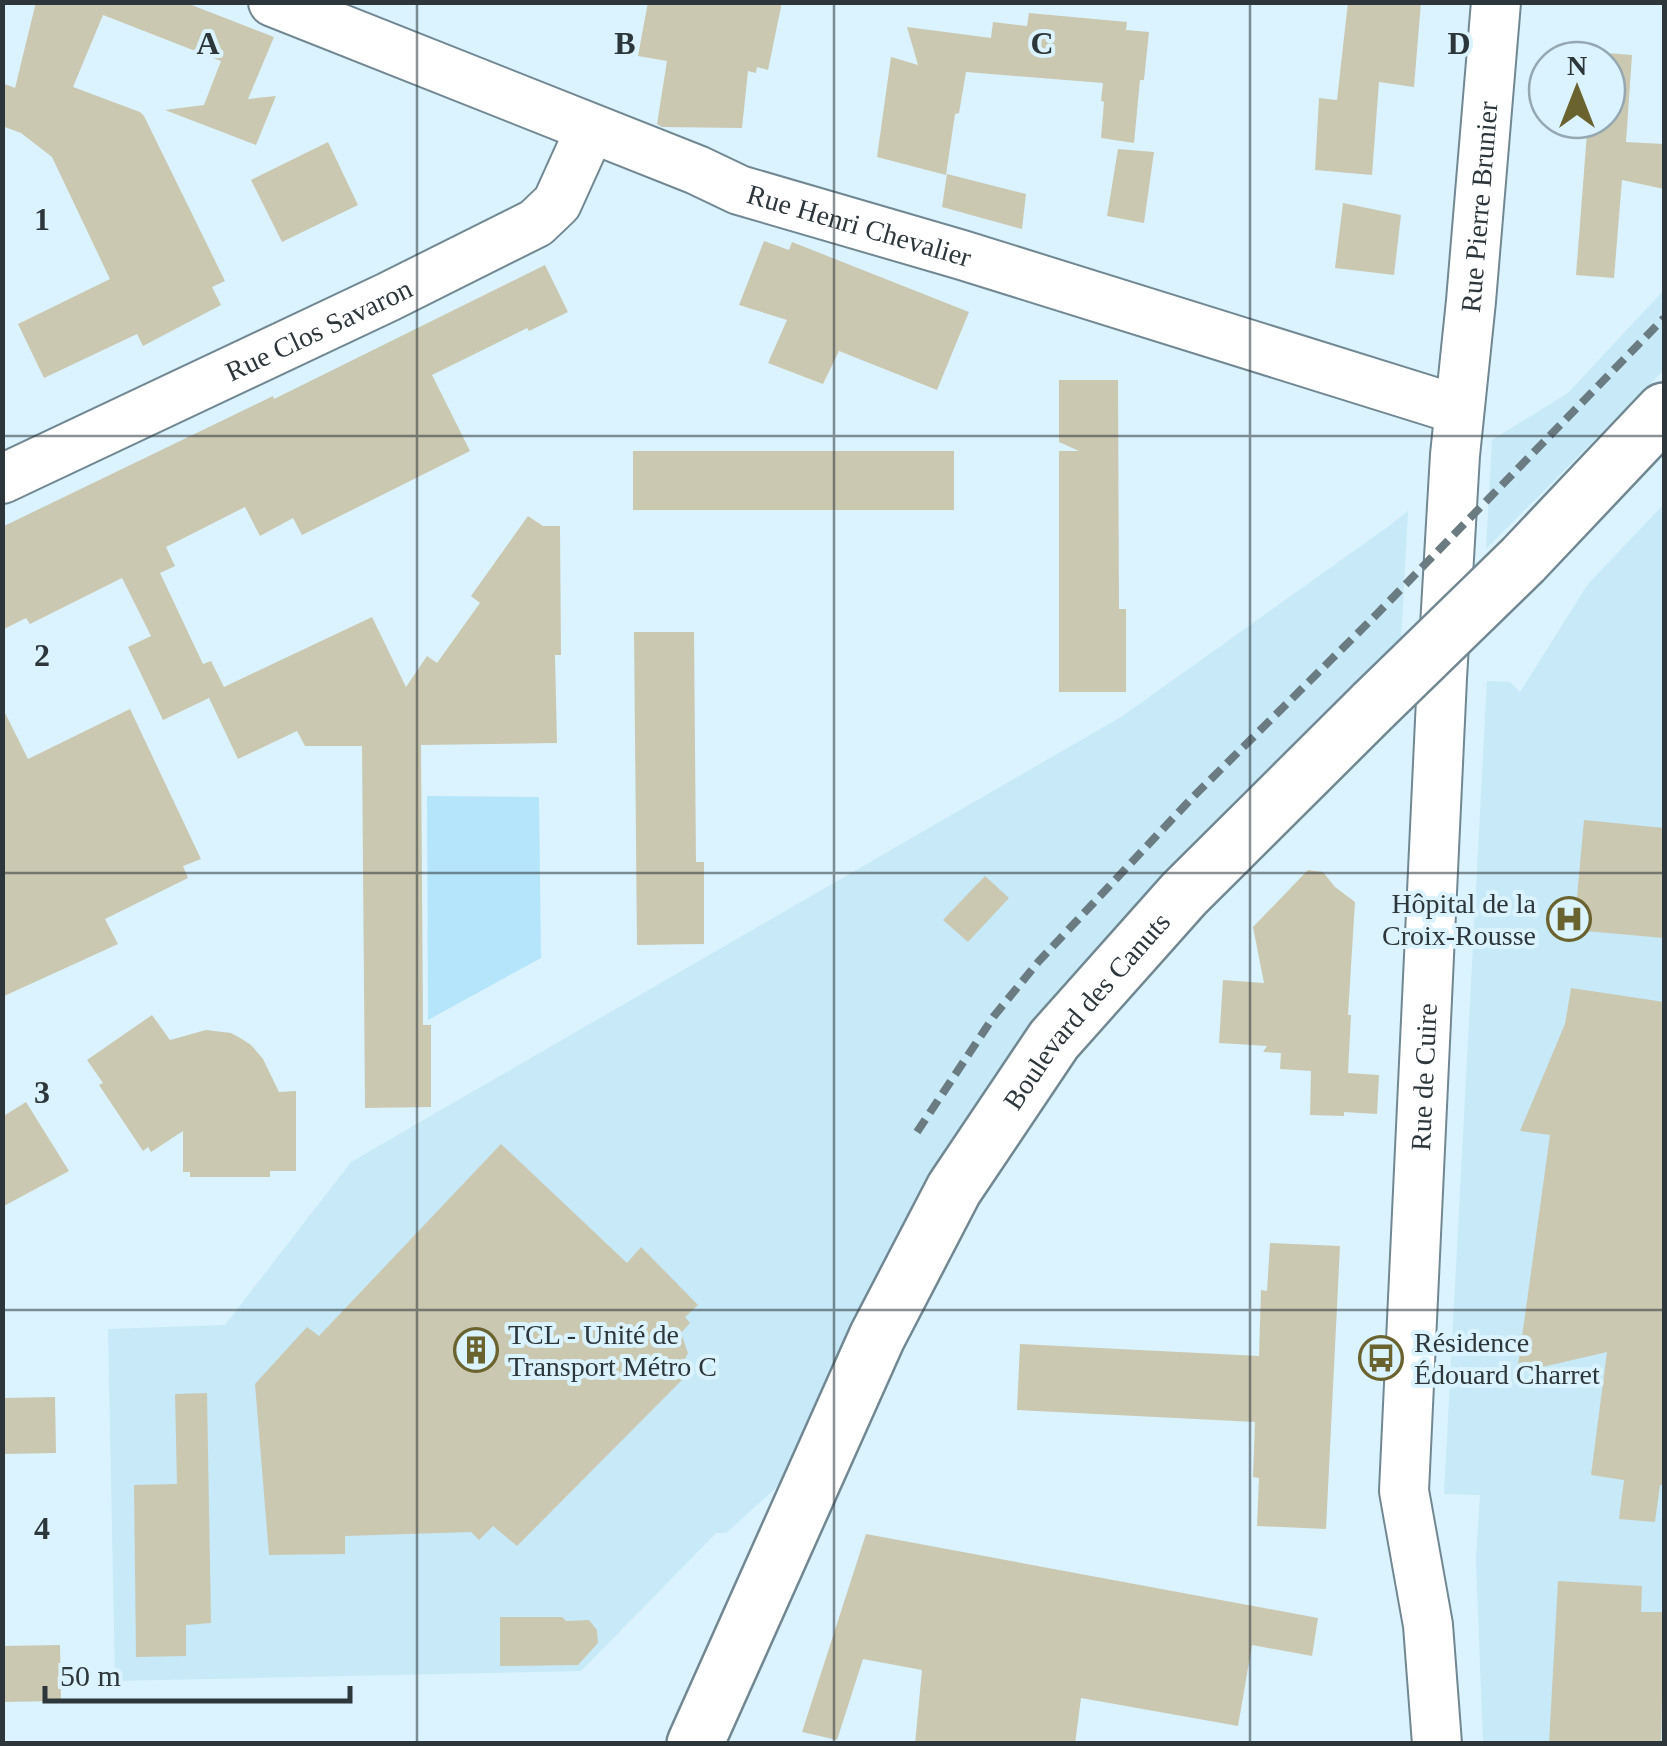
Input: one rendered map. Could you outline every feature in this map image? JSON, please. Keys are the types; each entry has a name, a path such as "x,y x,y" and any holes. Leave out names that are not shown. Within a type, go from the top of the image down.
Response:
{"main road":[{"name":"Boulevard des Canuts","path":"695,1744 877,1337 954,1189 1054,1040 1184,894 1523,560 1664,411"}],"street":[{"name":"Rue Henri Chevalier","path":"273,2 739,190 962,254 1458,410"},
{"name":"Rue Pierre Brunier","path":"1458,410 1496,2"},
{"name":"Rue Clos Savaron","path":"2,479 536,223 556,203 590,130"},
{"name":"Rue de Cuire","path":"1437,1744 1428,1626 1404,1491 1458,410"}],"shaded area":[{"path":"1664,290 1664,370 1486,549 1492,440 1568,393"},
{"name":"Hôpital de la Croix-Rousse","path":"1664,504 1664,1743 1483,1743 1476,1559 1480,1495 1444,1494 1487,681 1510,682 1520,692 1588,584"},
{"path":"1408,511 1401,642 859,1316 777,1487 726,1533 716,1533 581,1671 115,1681 108,1329 225,1325 351,1162 1121,717"},
{"path":"427,796 539,797 541,958 428,1020"}],"building":[{"path":"36,2 184,2 274,37 248,99 276,96 256,145 165,110 204,105 221,61 103,15 73,87 144,116 225,281 212,287 221,305 143,346 137,334 44,378 18,324 110,279 52,157 21,133 2,126 2,83 15,88"},
{"path":"648,2 782,2 768,70 757,67 756,73 748,71 742,128 657,124 667,61 638,56"},
{"path":"1348,2 1421,2 1414,87 1379,82 1372,175 1315,170 1319,98 1337,100"},
{"path":"1029,13 1127,22 1126,30 1149,32 1134,143 1101,138 1103,83 966,72 946,175 877,157 891,57 918,65 907,27 991,38 993,22 1027,26"},
{"path":"1627,55 1632,55 1627,128"},
{"path":"1586,140 1664,144 1664,189 1622,180 1614,278 1576,275"},
{"path":"328,142 358,205 282,242 251,180"},
{"path":"1118,149 1154,152 1144,223 1107,216"},
{"path":"947,174 1026,194 1022,229 942,207"},
{"path":"1343,203 1401,215 1394,275 1335,268"},
{"path":"764,241 789,250 792,242 969,312 937,390 839,351 823,384 768,363 787,320 739,305"},
{"path":"545,265 568,312 432,375 470,451 302,535 293,518 260,536 245,507 166,547 175,566 160,573 203,664 211,661 224,687 372,617 406,687 427,656 437,663 480,603 471,596 528,516 543,526 560,526 561,655 555,655 557,743 421,745 423,1025 431,1025 431,1107 365,1108 362,746 305,746 297,731 238,759 209,698 163,720 128,647 151,636 122,578 30,624 26,618 2,630 2,527"},
{"path":"1059,380 1118,380 1119,609 1126,609 1126,692 1059,692 1059,451 1079,451 1059,442"},
{"path":"633,451 954,451 954,510 633,510"},
{"path":"634,632 694,632 696,862 704,862 704,944 637,945"},
{"path":"2,707 28,759 130,709 201,859 183,866 188,878 105,919 118,944 2,997"},
{"path":"1584,820 1664,828 1664,938 1574,930"},
{"path":"1308,870 1323,872 1355,902 1348,1073 1379,1075 1377,1114 1310,1115 1311,1071 1280,1069 1281,1053 1263,1052 1267,1046 1219,1043 1223,980 1264,983 1253,927"},
{"path":"985,876 1009,898 968,942 943,920"},
{"path":"1571,988 1664,1002 1664,1485 1660,1485 1655,1522 1619,1519 1624,1480 1591,1475 1607,1352 1517,1373 1550,1135 1520,1131 1565,1024"},
{"path":"152,1015 170,1040 206,1030 231,1033 251,1045 263,1059 279,1092 296,1091 296,1171 270,1171 270,1177 190,1177 190,1172 183,1172 183,1131 151,1152 148,1147 143,1151 87,1060"},
{"path":"26,1102 69,1171 2,1207 2,1117"},
{"name":"TCL - Unité de Transport Métro C","path":"501,1144 627,1263 641,1247 698,1305 685,1317 690,1323 681,1333 688,1353 679,1372 684,1378 517,1546 493,1526 479,1540 471,1532 345,1536 345,1554 269,1555 255,1384 307,1327 319,1336"},
{"path":"1270,1243 1340,1246 1326,1529 1257,1526 1259,1478 1253,1477 1255,1422 1017,1410 1020,1344 1259,1356 1261,1290 1267,1291"},
{"path":"207,1393 211,1623 186,1625 186,1656 136,1657 134,1485 177,1484 175,1394"},
{"path":"55,1397 56,1453 2,1454 2,1398"},
{"path":"866,1534 1318,1618 1312,1656 1252,1645 1238,1726 1081,1698 1075,1744 915,1744 922,1670 863,1659 837,1740 802,1732"},
{"path":"1558,1581 1642,1586 1641,1612 1664,1612 1661,1744 1549,1744"},
{"path":"500,1617 589,1620 597,1630 598,1643 578,1665 500,1666"},
{"path":"60,1645 61,1701 2,1702 2,1646"}],"railway":[{"path":"917,1132 994,1016 1039,961 1192,798 1664,318"}],"place":[{"name":"Hôpital de la Croix-Rousse","path":"1569,919"},
{"name":"TCL - Unité de Transport Métro C","path":"476,1350"},
{"name":"Résidence Édouard Charret","path":"1381,1358"}]}
